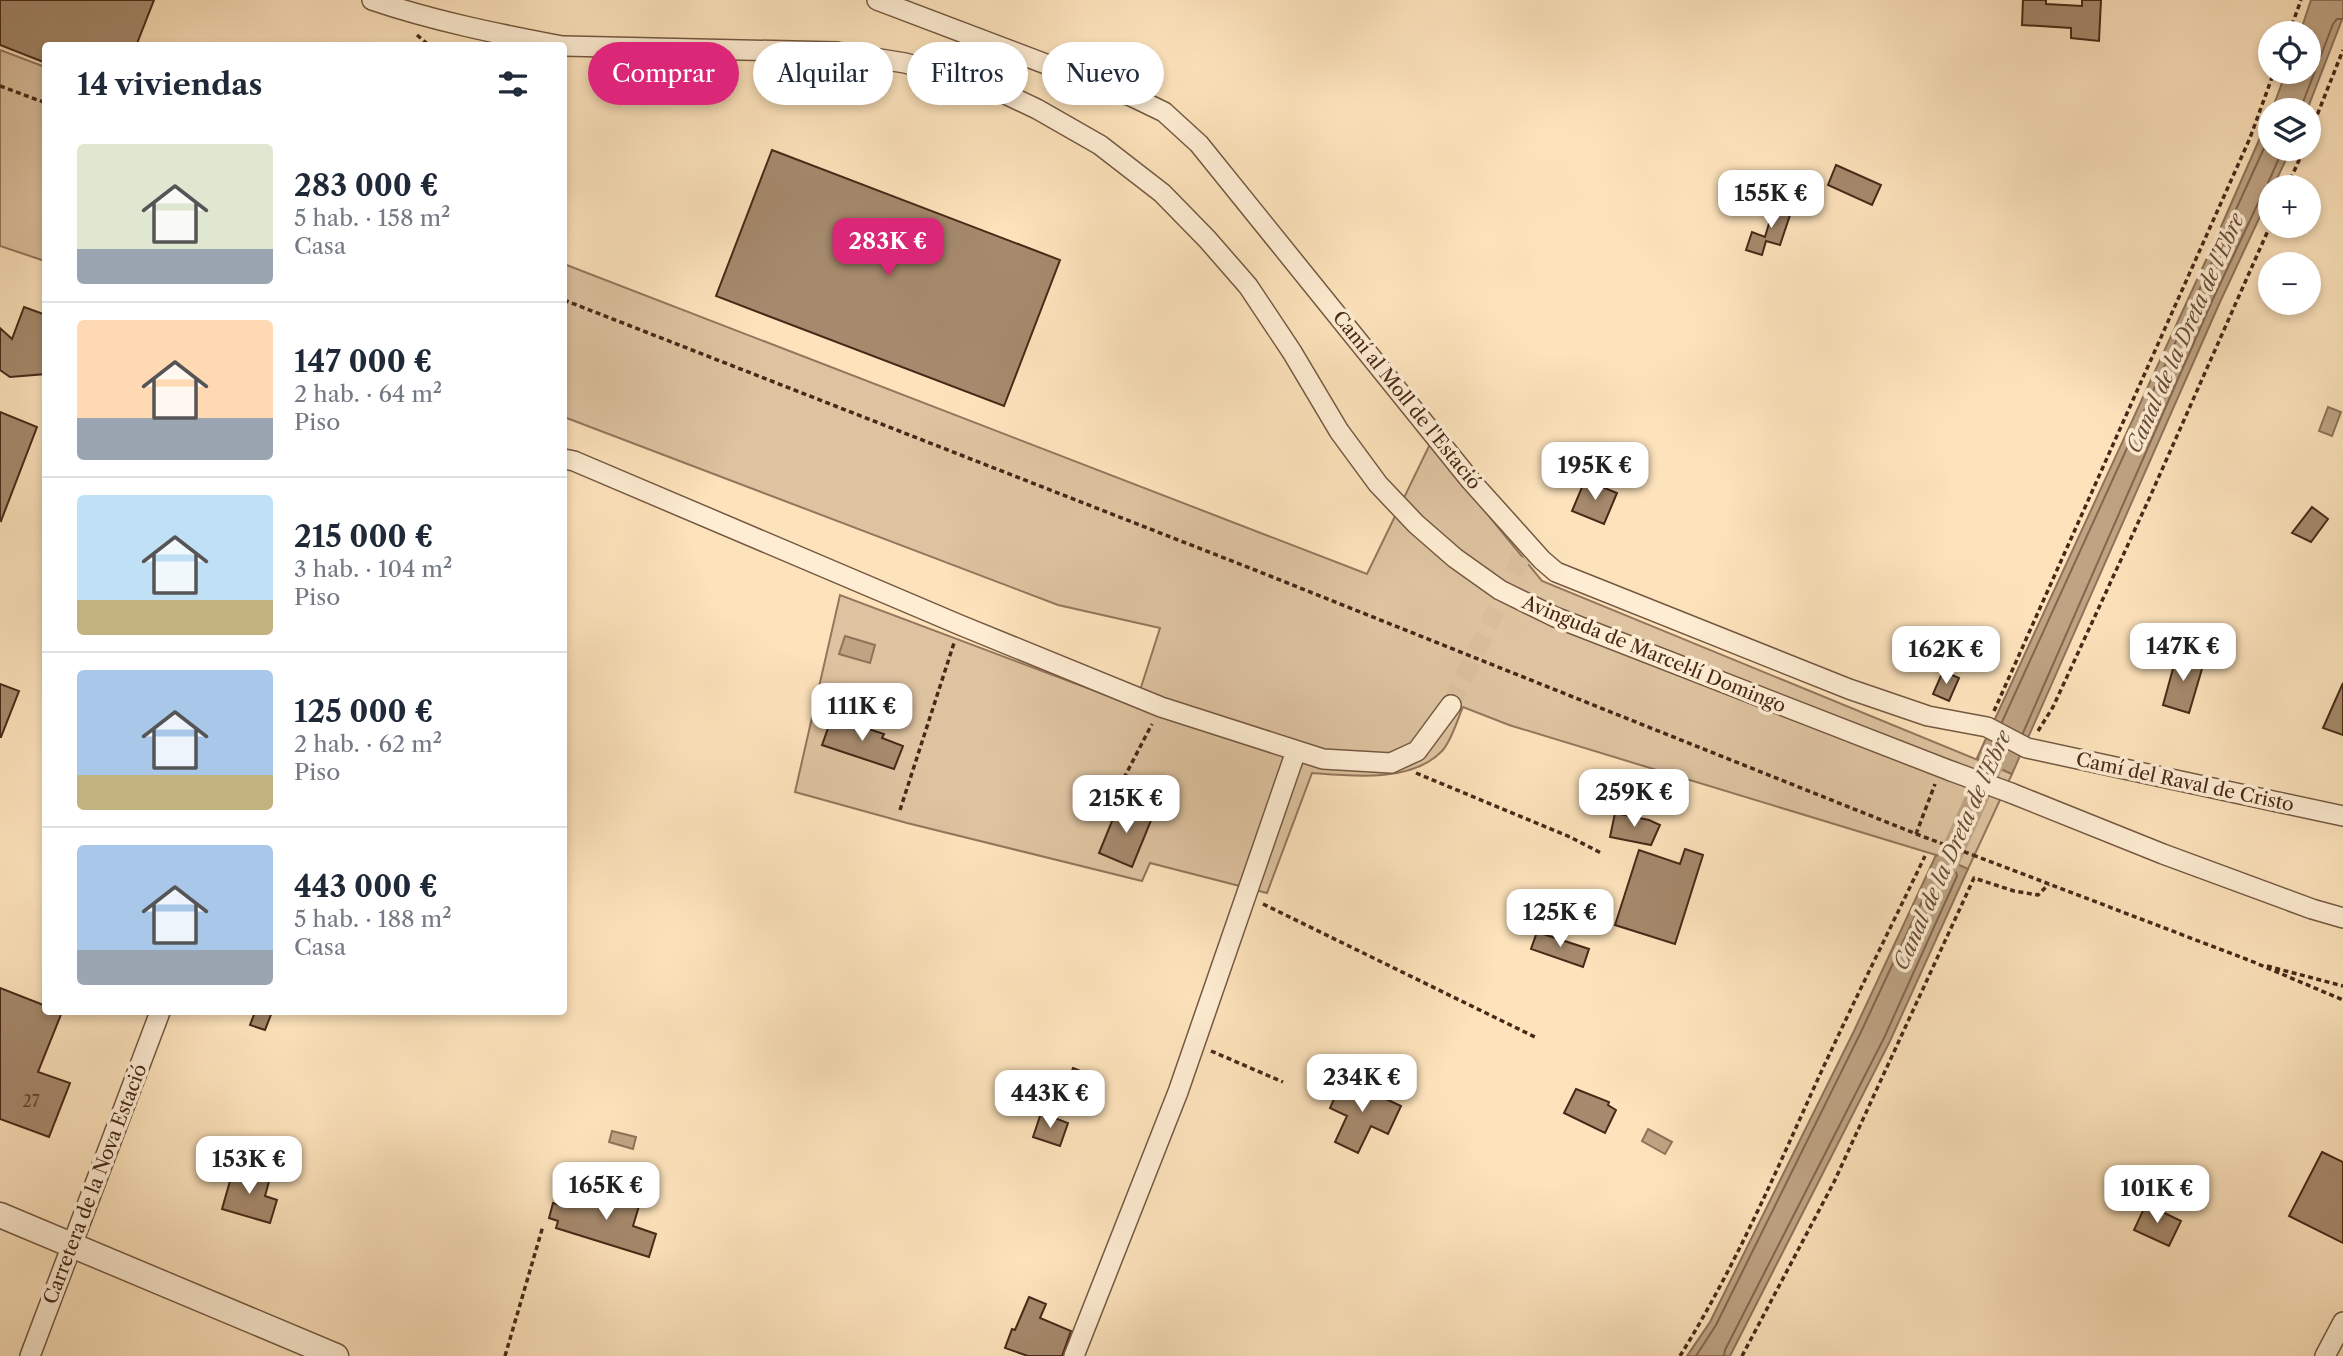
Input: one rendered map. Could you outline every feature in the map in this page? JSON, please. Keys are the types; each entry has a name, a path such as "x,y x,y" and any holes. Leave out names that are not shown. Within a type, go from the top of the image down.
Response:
{"street":[{"name":"Avinguda de Marcel·lí Domingo","path":"372,0 412,14 543,42"},
{"name":"Camí al Moll de l'Estació","path":"877,0 1133,97 1164,112 1199,144 1471,481 1556,572 1877,699 1928,716 1987,727 2028,748"},
{"name":"Avinguda de Marcel·lí Domingo","path":"567,46 837,52 905,63 986,85 1037,109 1100,145 1152,185 1207,239 1248,286 1292,352 1339,431 1378,484 1416,524 1455,558 1500,590 1555,617 2163,854 2343,918"},
{"path":"567,460 1161,707 1323,759 1391,763 1417,751 1451,705"},
{"name":"Camí del Raval de Cristo","path":"2028,748 2343,816"},
{"path":"1074,1356 1178,1092 1296,751"},
{"name":"Carretera de la Nova Estació","path":"30,1356 159,1015"},
{"path":"0,1215 335,1356"},
{"path":"2325,1356 2343,1322"}],"path":[{"path":"2293,21 2301,0"},
{"path":"2321,105 2343,50"},
{"path":"1987,727 2250,138 2270,84"},
{"path":"0,86 42,102"},
{"path":"2028,748 2053,707 2265,238"},
{"path":"567,301 1255,570 1916,834 2251,961 2343,1000"},
{"path":"900,810 960,625"},
{"path":"1124,778 1161,707"},
{"path":"1391,763 1520,815 1603,853"},
{"path":"1916,834 1946,769"},
{"path":"1680,1356 1759,1209 1837,1038 1925,856"},
{"path":"1742,1356 1834,1182 1974,878 2014,891 2038,895 2049,884"},
{"path":"1246,896 1537,1038"},
{"path":"2251,961 2343,986"},
{"path":"1194,1044 1283,1082"},
{"path":"505,1356 542,1226"}],"shaded area":[{"path":"0,50 42,66 42,260 0,246"},
{"path":"567,265 1367,574 1430,444 1542,581 2012,774 1968,869 1936,855 1509,725 1463,707 1446,746 1429,761 1415,768 1398,773 1362,776 1312,773 1267,893 1150,863 1142,881 907,823 795,792 840,595 1135,706 1160,628 1058,605 567,418"}],"water":[{"path":"2311,0 2343,0 2343,17 2321,74 2321,21 2304,21"},
{"path":"2282,84 2317,84 2312,98 2276,98"},
{"path":"2258,142 2258,161 2285,161 2279,175 2258,175 2258,221 2012,774 1977,758"},
{"path":"2328,407 2341,412 2332,436 2319,431"},
{"path":"845,636 875,645 870,663 839,654"},
{"path":"1088,788 1099,794 1088,816 1077,810"},
{"path":"1936,855 1968,869 1890,1041 1730,1356 1687,1356 1710,1322 1854,1031"},
{"path":"1648,1129 1672,1142 1665,1154 1642,1141"},
{"path":"612,1131 636,1137 633,1149 609,1142"}],"building":[{"path":"0,0 154,0 138,42 42,42 42,61 0,45"},
{"path":"2023,0 2046,0 2046,4 2082,6 2082,0 2101,0 2099,41 2071,38 2071,28 2022,25"},
{"path":"772,150 1060,260 1004,406 716,296"},
{"path":"1836,165 1881,185 1872,205 1828,185"},
{"path":"1775,203 1792,209 1780,245 1766,241 1762,255 1746,250 1752,232 1765,237"},
{"path":"24,307 42,314 42,374 10,377 0,370 0,328 12,339"},
{"path":"0,412 37,427 1,521 0,520"},
{"path":"1585,480 1617,493 1604,524 1572,511"},
{"path":"2312,507 2328,519 2311,542 2292,533"},
{"path":"2177,654 2204,662 2189,713 2163,705"},
{"path":"1943,671 1959,678 1949,701 1933,694"},
{"path":"2343,683 2343,735 2323,728"},
{"path":"0,684 19,691 1,737 0,737"},
{"path":"832,717 884,734 882,738 903,746 894,769 822,745"},
{"path":"1119,804 1152,818 1132,867 1099,853"},
{"path":"1615,813 1660,825 1651,845 1610,837"},
{"path":"1685,849 1703,855 1675,944 1615,925 1639,850 1680,864"},
{"path":"1537,932 1589,949 1583,967 1531,949"},
{"path":"0,988 42,1004 42,1015 61,1015 38,1072 70,1083 49,1137 0,1119"},
{"path":"254,1015 271,1015 265,1030 250,1025"},
{"path":"1073,1068 1093,1076 1083,1104 1063,1096"},
{"path":"1343,1079 1401,1106 1388,1134 1371,1126 1358,1153 1335,1142 1347,1116 1330,1108"},
{"path":"1576,1089 1609,1102 1608,1105 1616,1110 1605,1133 1564,1113"},
{"path":"1041,1113 1068,1123 1060,1146 1033,1137"},
{"path":"2322,1152 2343,1162 2343,1243 2289,1216"},
{"path":"234,1167 270,1178 265,1196 277,1200 270,1223 222,1209"},
{"path":"624,1190 642,1196 633,1226 656,1234 649,1257 556,1228 558,1221 549,1218 553,1203 562,1206 564,1198 593,1206 597,1192 621,1200"},
{"path":"2146,1204 2181,1221 2169,1246 2134,1230"},
{"path":"1029,1297 1046,1304 1040,1318 1071,1331 1062,1356 1028,1356 1005,1348"}],"waterway":[{"name":"Canal de la Dreta de l'Ebre","path":"1936,888 2004,738"}],"tunnel":[{"path":"1451,705 1527,545"}]}
